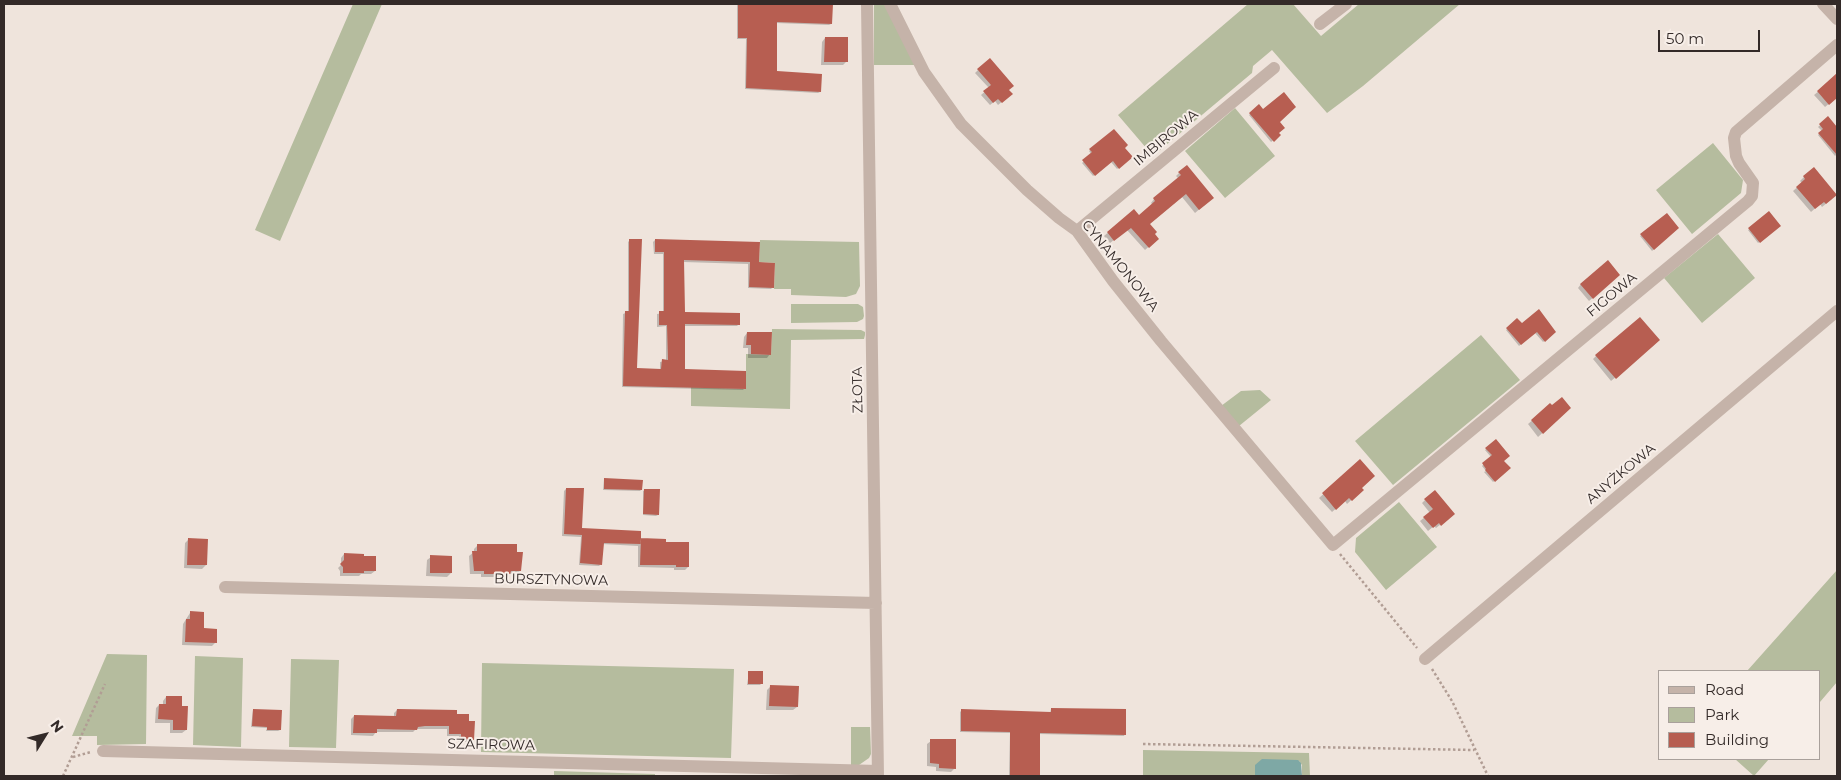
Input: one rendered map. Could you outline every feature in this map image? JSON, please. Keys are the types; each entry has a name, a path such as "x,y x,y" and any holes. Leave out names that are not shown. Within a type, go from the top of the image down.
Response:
{"street":[{"name":"ZŁOTA","path":"867,4 878,774"},
{"name":"CYNAMONOWA","path":"890,4 924,72 961,124 1028,190 1076,231 1161,341 1333,545"},
{"path":"1320,24 1346,4"},
{"path":"1823,4 1837,19"},
{"name":"FIGOWA","path":"1333,545 1748,202 1752,196 1753,183 1736,156 1734,138 1736,132 1837,45"},
{"name":"IMBIROWA","path":"1076,231 1274,68"},
{"name":"ANYŻKOWA","path":"1425,659 1837,311"},
{"name":"BURSZTYNOWA","path":"225,587 876,603"},
{"name":"SZAFIROWA","path":"103,751 878,774"}],"path":[{"path":"63,776 105,684"},
{"path":"1143,744 1474,750"},
{"path":"73,757 89,752 103,751"}],"green space":[{"path":"353,4 382,4 280,241 255,230"},
{"path":"874,4 886,4 917,65 874,65"},
{"path":"1248,4 1293,4 1321,36 1359,4 1460,4 1363,86 1327,113 1272,50 1253,66 1252,73 1153,156 1118,115"},
{"path":"1235,108 1275,156 1225,198 1185,151"},
{"path":"1713,143 1743,180 1741,193 1692,234 1656,190"},
{"path":"1718,234 1755,278 1702,323 1664,278"},
{"path":"760,240 859,242 860,286 856,294 846,297 791,295 791,289 774,289 775,263 759,262"},
{"path":"791,304 858,304 863,307 864,316 863,319 857,322 791,323"},
{"path":"772,329 861,330 865,332 865,335 864,339 791,340 790,409 691,406 691,387 746,389 746,354 771,355"},
{"path":"1481,335 1520,380 1393,485 1355,441"},
{"path":"1260,390 1271,400 1239,426 1221,406 1241,391"},
{"path":"1399,502 1437,547 1386,590 1355,552 1356,538"},
{"path":"1837,570 1837,682 1821,701 1821,670 1748,670"},
{"path":"107,654 147,655 146,744 97,745 97,736 72,736"},
{"path":"195,656 243,658 241,747 193,745"},
{"path":"291,659 339,660 336,748 289,747"},
{"path":"482,663 734,669 731,758 481,752"},
{"path":"851,727 870,727 871,754 869,758 859,765 851,765"},
{"path":"1143,750 1309,753 1310,776 1302,776 1302,765 1299,761 1256,765 1255,776 1143,776"},
{"path":"1736,760 1768,760 1754,776"},
{"path":"554,771 655,774 655,776 554,776"}],"water":[{"path":"1262,759 1298,760 1301,763 1302,776 1255,776 1255,765"}],"building":[{"path":"738,4 833,4 832,24 777,22 777,71 822,74 821,92 746,88 747,38 738,38"},
{"path":"825,37 848,37 848,62 824,62"},
{"path":"990,58 1014,86 1009,90 1013,94 1002,103 998,99 993,103 983,91 991,85 977,69"},
{"path":"1837,73 1837,98 1829,105 1817,91"},
{"path":"1284,92 1296,107 1280,122 1285,128 1279,133 1281,135 1274,142 1249,113 1259,104 1263,109"},
{"path":"1828,116 1837,127 1837,155 1818,133 1823,129 1819,124"},
{"path":"1114,129 1128,145 1125,148 1133,157 1119,169 1113,161 1095,176 1082,160 1092,152 1089,149"},
{"path":"1187,165 1214,198 1199,210 1186,194 1150,224 1157,232 1155,234 1159,239 1149,248 1131,228 1114,241 1107,232 1134,209 1139,215 1155,201 1153,198 1181,175 1178,172"},
{"path":"1814,167 1837,195 1826,204 1824,202 1815,209 1796,187 1805,179 1803,176"},
{"path":"1769,211 1781,226 1760,243 1748,228"},
{"path":"1667,213 1679,228 1654,250 1640,234"},
{"path":"629,239 642,239 637,368 661,369 662,359 668,360 667,325 659,325 659,311 664,311 664,252 655,252 655,239 760,242 759,262 775,263 774,288 749,287 750,262 684,260 685,312 740,313 740,325 685,324 685,369 746,371 746,389 623,386 625,311 629,311"},
{"path":"1608,260 1620,275 1593,299 1580,284"},
{"path":"1539,309 1556,332 1545,342 1537,332 1521,345 1506,328 1517,318 1522,323"},
{"path":"1640,317 1660,340 1616,379 1595,355"},
{"path":"747,332 772,332 771,355 751,354 751,345 746,345"},
{"path":"1562,397 1571,408 1543,434 1531,420 1550,403 1552,405"},
{"path":"1496,439 1510,456 1504,461 1511,468 1495,482 1482,463 1492,455 1485,448"},
{"path":"1360,459 1375,476 1352,501 1349,498 1336,510 1322,493"},
{"path":"604,478 643,480 642,490 604,489"},
{"path":"566,488 584,488 582,528 641,531 641,544 604,543 602,565 580,563 582,535 564,534"},
{"path":"644,489 660,489 659,515 643,514"},
{"path":"1435,490 1455,514 1441,526 1439,523 1433,528 1423,517 1433,509 1424,499"},
{"path":"188,538 208,539 207,565 187,565"},
{"path":"641,538 666,539 666,542 689,542 689,567 640,565"},
{"path":"477,544 517,544 517,552 523,552 521,571 511,571 510,574 484,574 484,571 474,571 472,551 477,551"},
{"path":"344,553 376,556 376,571 343,573 343,567 340,564 344,560"},
{"path":"430,555 452,556 452,573 430,573"},
{"path":"190,611 204,612 204,628 217,629 217,643 185,642 186,619 190,619"},
{"path":"748,671 763,671 763,684 748,684"},
{"path":"770,685 799,686 798,707 769,706"},
{"path":"166,696 182,696 182,706 188,706 187,730 173,730 173,720 158,719 159,704 166,704"},
{"path":"1051,708 1126,709 1126,735 1040,733 1040,776 1010,776 1010,732 961,731 961,709 1051,712"},
{"path":"253,709 282,710 281,730 267,730 267,727 252,726"},
{"path":"397,709 457,710 457,714 469,714 469,721 475,721 474,740 461,739 461,734 449,734 449,726 425,726 418,727 417,730 377,729 377,733 353,733 354,715 396,716"},
{"path":"930,739 956,739 956,769 939,768 939,764 930,763"}]}
